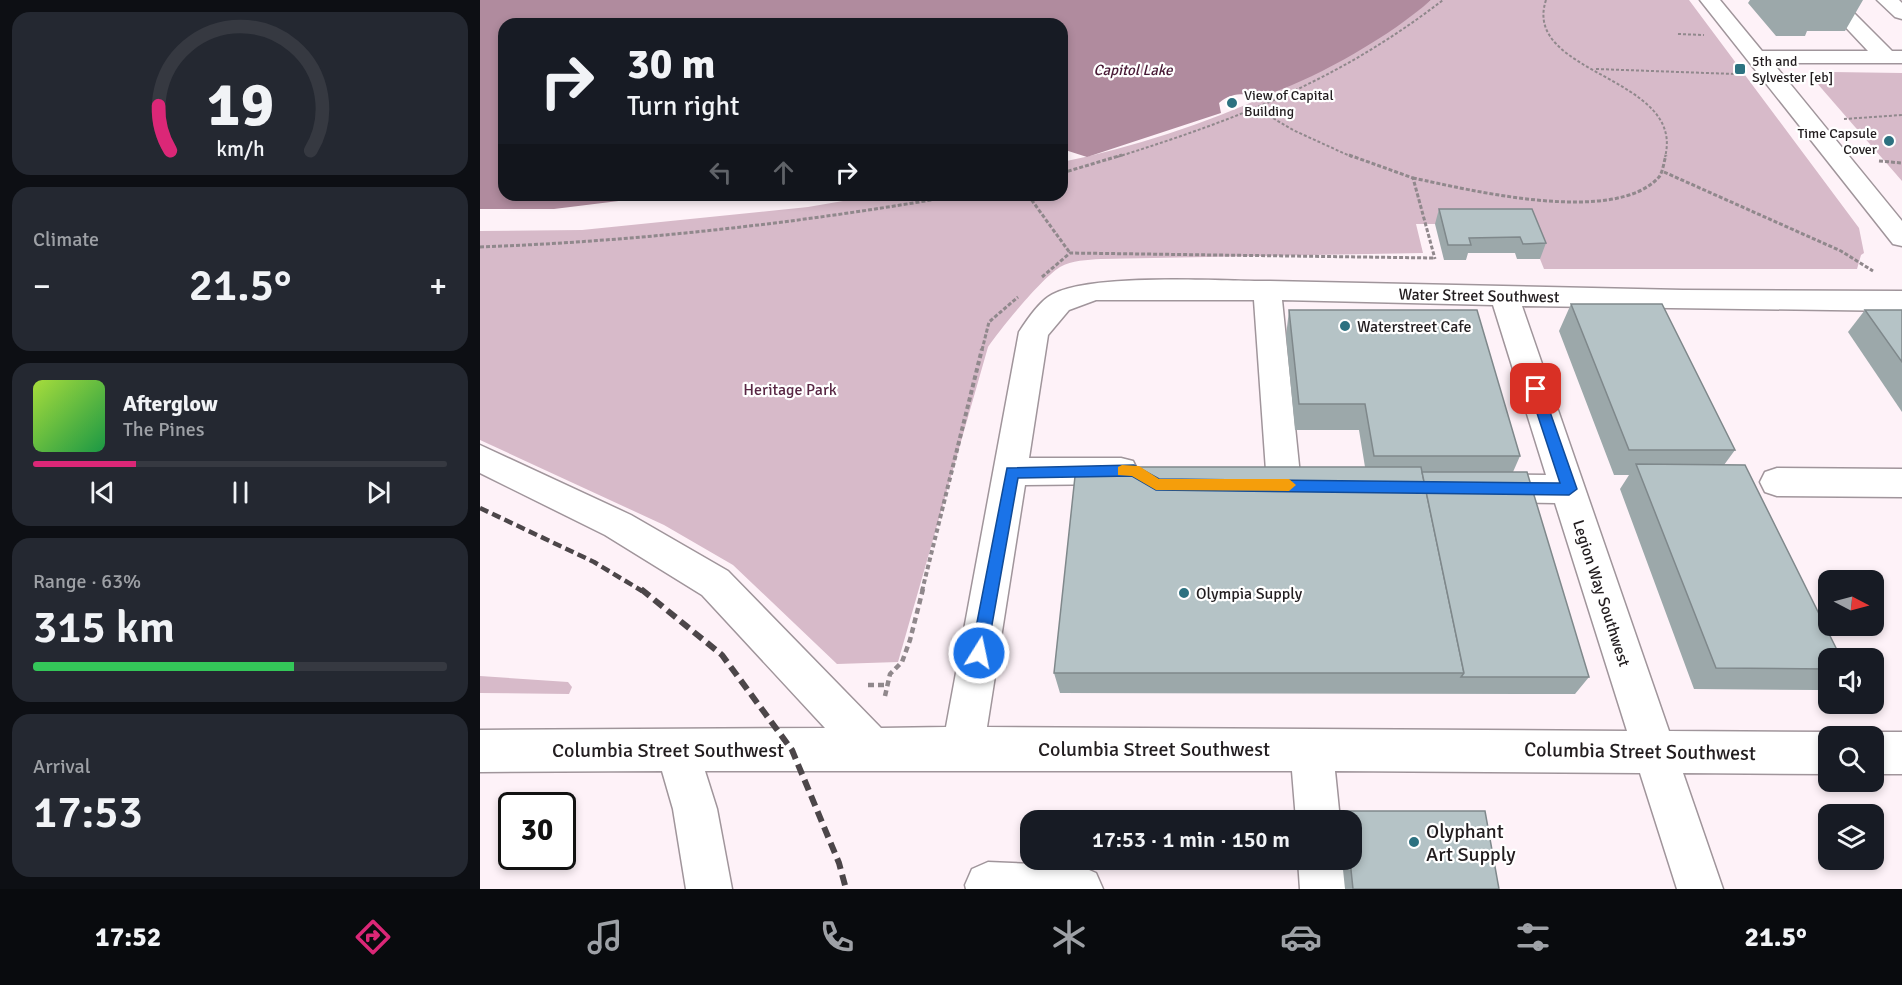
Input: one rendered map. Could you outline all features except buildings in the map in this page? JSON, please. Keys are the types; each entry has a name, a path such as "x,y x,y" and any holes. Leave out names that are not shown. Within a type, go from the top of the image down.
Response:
{"street":[{"path":"1710,0 1748,66 1902,238"},
{"path":"1830,0 1894,57"},
{"path":"1887,0 1902,14"},
{"path":"1748,66 1894,57"},
{"path":"963,748 1012,472 1034,332 1050,290"},
{"name":"Water Street Southwest","path":"1050,290 1267,290 1683,300 1902,301"},
{"path":"1267,290 1284,485"},
{"name":"Legion Way Southwest","path":"1504,296 1700,889"},
{"path":"480,458 618,525 715,583 874,750"},
{"path":"1012,472 1134,470 1149,480"},
{"path":"1777,482 1902,483"},
{"path":"1861,482 1902,503"},
{"path":"1249,485 1320,485"},
{"path":"1452,487 1569,489"},
{"name":"Columbia Street Southwest","path":"480,751 963,748 1818,753"},
{"path":"677,749 694,809 709,889"},
{"path":"1312,749 1317,810"},
{"path":"1884,753 1902,753"},
{"path":"1322,870 1323,889"},
{"path":"988,885 1080,889"}],"path":[{"path":"1068,171 1171,140 1256,108 1328,76 1363,57 1425,16 1443,0"},
{"path":"1256,108 1274,121 1345,154 1413,178 1510,195 1600,202 1624,198 1644,189 1664,172 1668,147 1659,121 1637,96 1570,56 1551,36 1544,16 1546,0"},
{"path":"1678,34 1712,35"},
{"path":"1595,69 1748,66"},
{"path":"1841,120 1902,115"},
{"path":"1876,161 1902,163"},
{"path":"1664,172 1841,251 1874,271"},
{"path":"1413,178 1436,265"},
{"path":"480,247 617,242 789,223 923,201"},
{"path":"1032,201 1070,253"},
{"path":"1070,253 1434,258"},
{"path":"1050,290 1070,253"},
{"path":"885,696 890,674 902,662 910,640 989,322 1024,292"}],"green space":[{"name":"Heritage Park","path":"1431,0 1689,0 1859,228 1864,253 1861,255 1857,269 1544,269 1526,224 1416,224 1423,253 1101,259 1080,261 1060,267 1032,293 988,347 898,662 837,664 733,565 664,525 480,440 480,231 582,230 808,207 843,201 1068,201 1068,161 1141,142 1258,100 1332,64 1416,12"},
{"path":"1902,73 1902,181 1809,74"},
{"path":"480,676 568,682 572,687 569,694 480,693"}],"water":[{"name":"Capitol Lake","path":"480,0 1431,0 1396,27 1355,53 1291,86 1272,93 1239,94 1226,98 1219,103 1221,113 1087,157 1068,151 1068,18 498,18 498,201 619,201 554,209 480,209"}],"railway":[{"path":"480,508 594,562 642,591"},
{"path":"641,589 722,655 792,750 839,863 846,889"}],"slow traffic":[{"path":"1122,471 1134,470 1156,484 1289,485"}],"place":[{"name":"5th and Sylvester [eb]","path":"1740,69"},
{"name":"View of Capital Building","path":"1232,103"},
{"name":"Time Capsule Cover","path":"1889,141"},
{"name":"Waterstreet Cafe","path":"1345,326"},
{"name":"Olympia Supply","path":"1184,593"},
{"name":"Olyphant Art Supply","path":"1414,842"}],"route":[{"path":"979,653 1012,472 1134,470 1156,484 1569,489 1536,389"}]}
